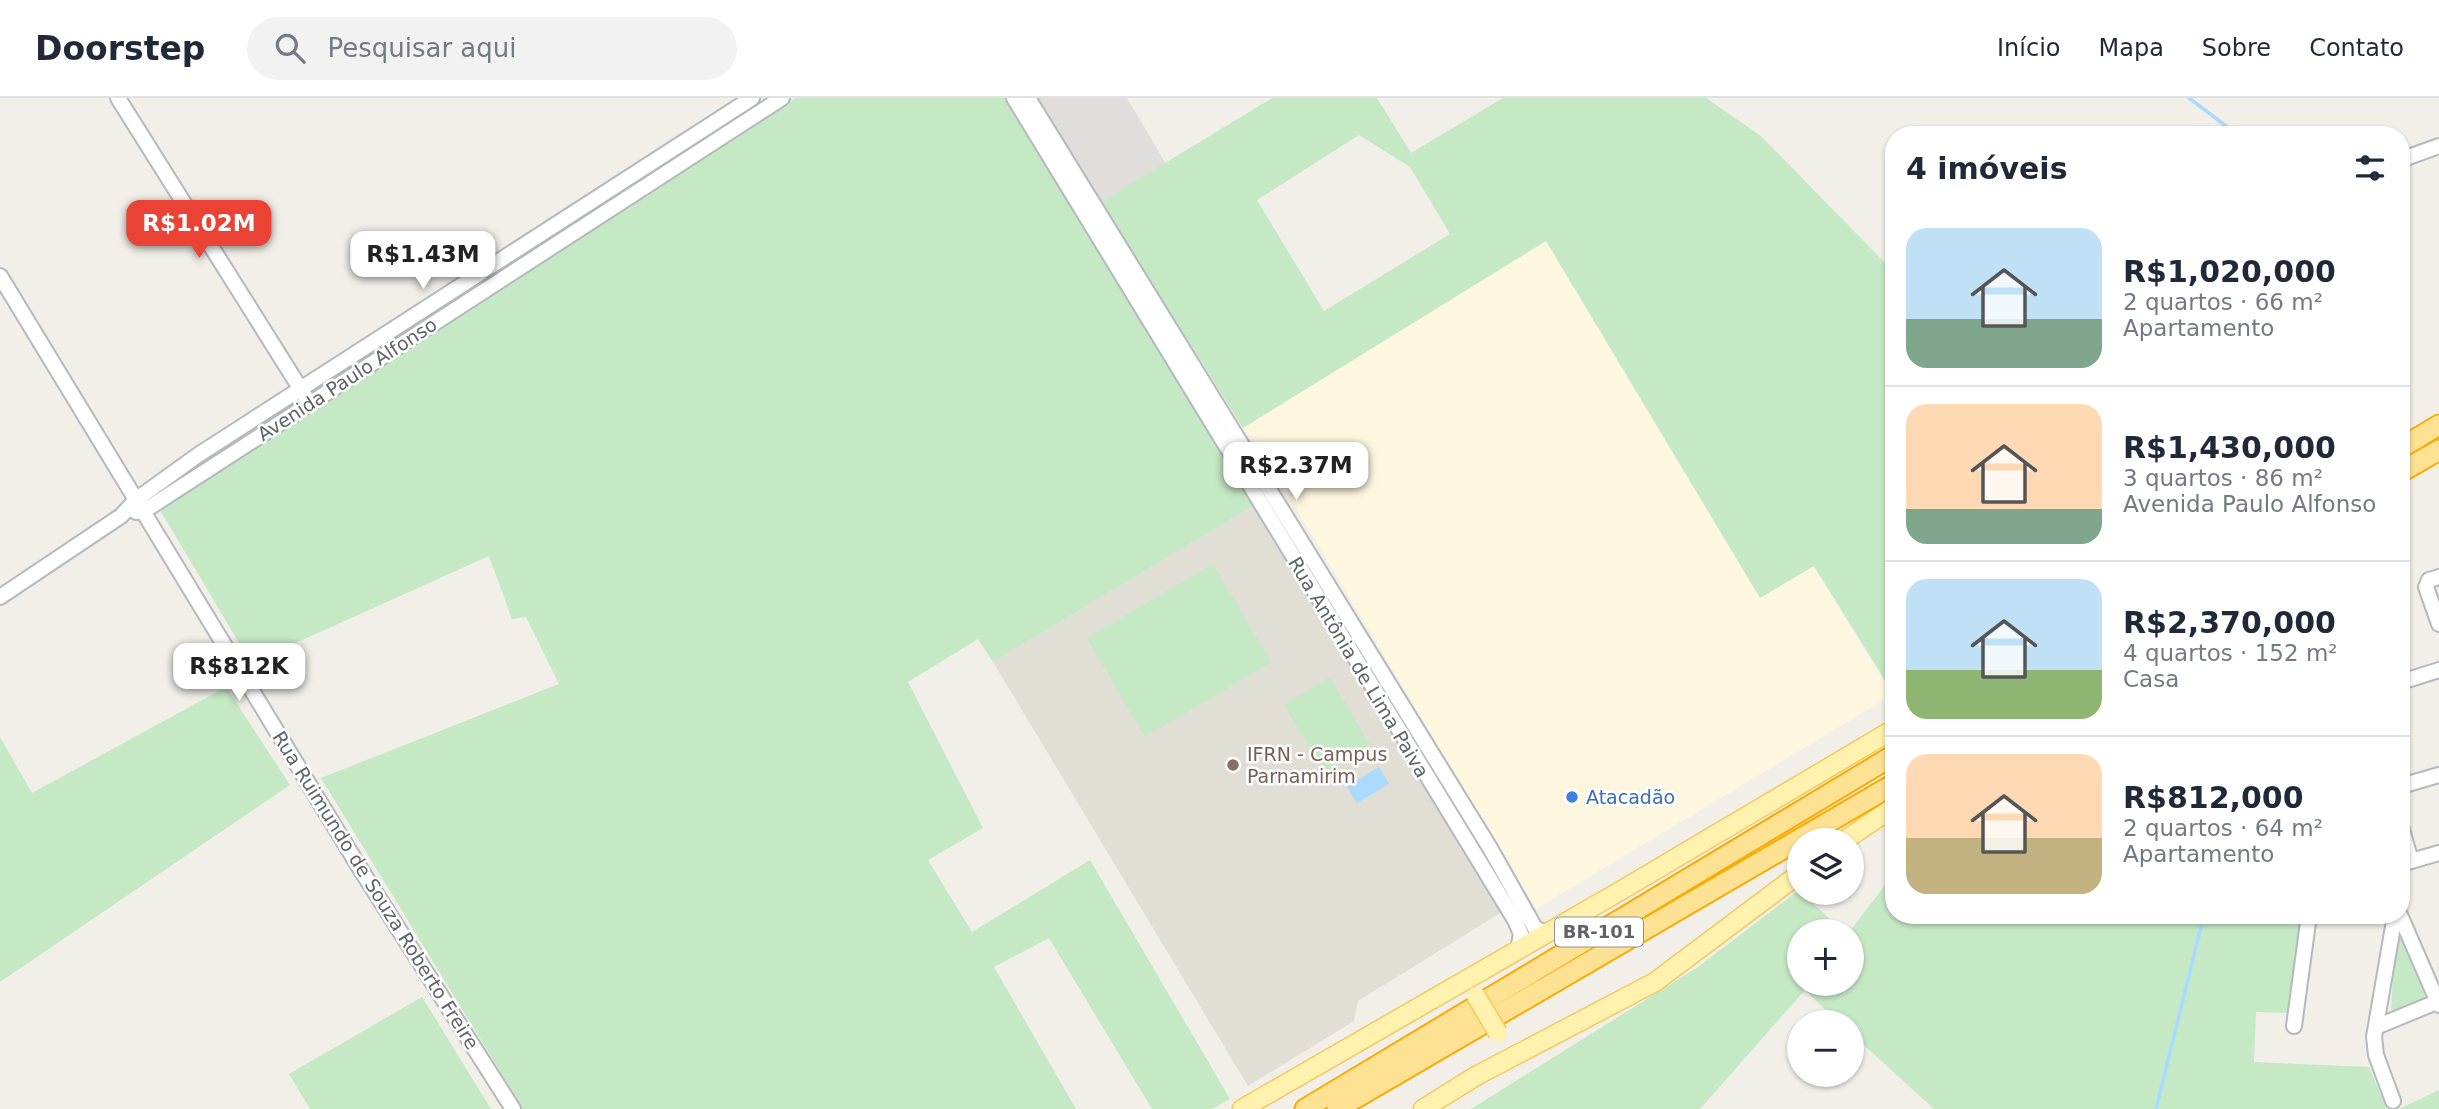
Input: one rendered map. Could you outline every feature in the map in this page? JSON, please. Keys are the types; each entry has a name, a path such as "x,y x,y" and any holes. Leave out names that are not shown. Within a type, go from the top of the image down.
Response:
{"highway":[{"path":"2410,443 2439,425"},
{"path":"2410,467 2439,450"},
{"name":"BR-101","path":"1305,1109 1885,760"},
{"name":"BR-101","path":"1337,1109 1885,789"}],"main road":[{"path":"1242,1109 1885,734"},
{"path":"1863,828 1885,813"},
{"path":"1423,1109 1493,1067 1656,982 1787,883"},
{"path":"1449,989 1466,988 1476,996 1498,1033 1502,1047 1493,1067"},
{"path":"1435,1109 1450,1092"}],"street":[{"path":"118,98 309,403"},
{"name":"Avenida Paulo Alfonso","path":"140,505 301,390 752,98"},
{"name":"Avenida Paulo Alfonso","path":"0,597 121,516 309,403 782,98"},
{"name":"Rua Antônia de Lima Paiva","path":"1014,98 1520,931 1518,950"},
{"name":"Rua Antônia de Lima Paiva","path":"1028,98 1474,823 1535,928 1546,933"},
{"path":"686,141 695,154"},
{"path":"2410,156 2439,146"},
{"name":"Rua Ruimundo de Souza Roberto Freire","path":"1,278 361,870 513,1109"},
{"path":"357,354 365,367"},
{"path":"2433,580 2439,624"},
{"path":"2410,679 2439,670"},
{"path":"1385,709 1399,701"},
{"path":"2410,783 2439,775"},
{"path":"1460,832 1474,823"},
{"path":"2410,861 2439,853"},
{"path":"2294,1026 2308,924"},
{"path":"2393,924 2376,1027 2376,1055 2393,1101"},
{"path":"2376,1027 2439,1003 2404,924"}],"shaded area":[{"path":"1038,98 1127,98 1166,164 1101,202"},
{"path":"1546,241 1760,598 1813,566 1885,684 1885,699 1536,909 1279,480 1243,428"},
{"name":"IFRN - Campus Parnamirim","path":"1256,504 1502,912 1358,1001 1354,1021 1248,1086 993,662"}],"green space":[{"path":"796,98 1009,98 1256,504 993,662 978,639 908,682 983,828 928,860 972,932 1090,860 1230,1099 1212,1109 1152,1109 1049,938 994,967 1076,1109 523,1109 321,778 559,684 526,617 512,619 489,556 251,663 160,510"},
{"path":"1272,98 1377,98 1411,153 1503,98 1706,98 1761,136 1885,263 1885,680 1814,566 1760,598 1546,241 1243,428 1101,202","holes":["1359,135 1410,167 1450,234 1324,311 1257,200"]},
{"path":"1213,564 1271,662 1145,737 1087,638"},
{"path":"1330,677 1370,745 1325,773 1284,705"},
{"path":"226,687 290,785 0,982 0,737 32,793"},
{"path":"1885,885 1885,924 2303,924 2289,1013 2256,1012 2254,1062 2369,1067 2387,1109 1934,1109 1864,1045 1864,1010 1826,1010 1811,996 1864,996 1864,919 1859,919"},
{"path":"1787,899 1787,905 1815,905 1829,919 1787,919 1787,996 1800,996 1700,1109 1471,1109 1698,967"},
{"path":"2400,933 2426,998 2391,1013 2393,971"},
{"path":"422,997 491,1109 310,1109 289,1074"},
{"path":"2439,1090 2439,1109 2399,1109"}],"water":[{"path":"1379,767 1389,784 1357,803 1347,787"}],"waterway":[{"path":"2189,98 2226,126"},
{"path":"2156,1109 2202,924"}],"place":[{"name":"IFRN - Campus Parnamirim","path":"1233,765"},
{"name":"Atacadão","path":"1572,797"}]}
